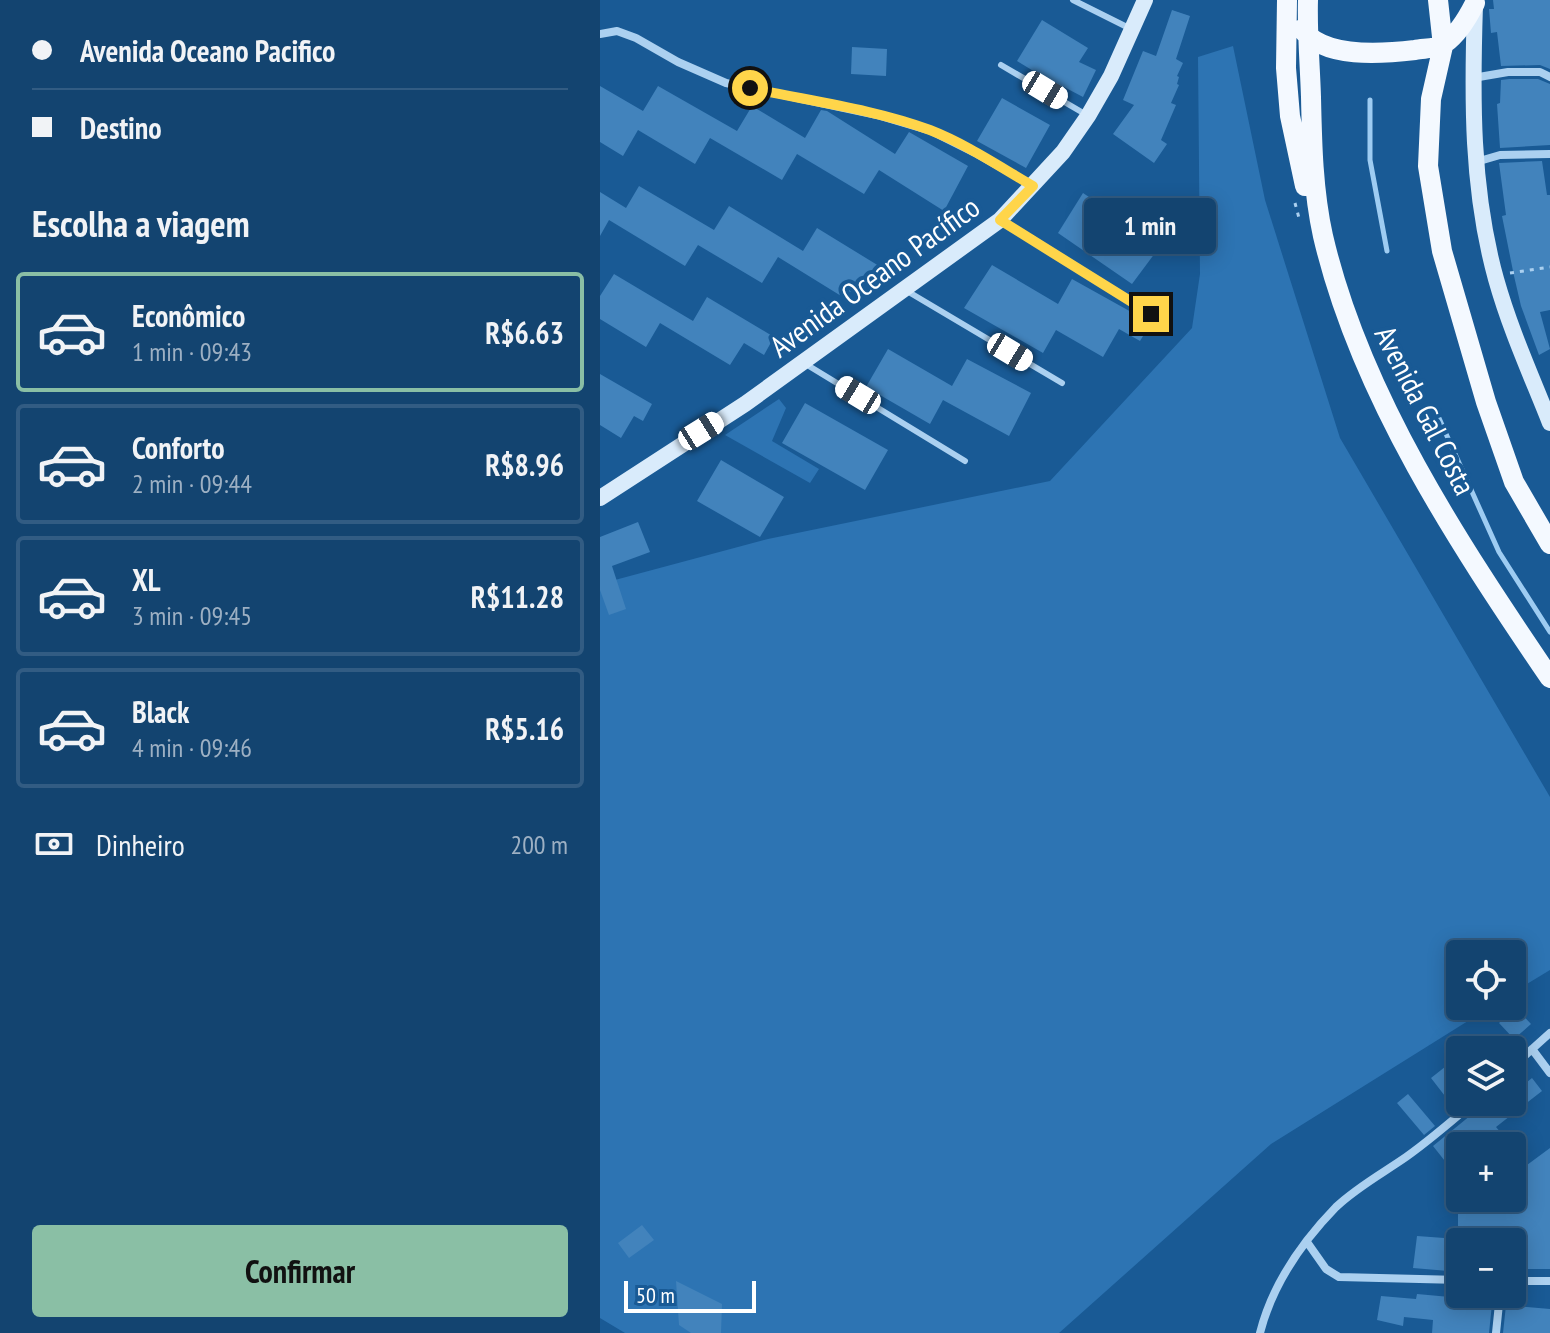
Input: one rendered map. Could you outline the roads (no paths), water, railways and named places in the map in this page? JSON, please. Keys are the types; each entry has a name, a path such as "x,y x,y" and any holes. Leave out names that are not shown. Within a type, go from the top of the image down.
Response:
{"main road":[{"path":"1288,0 1307,37 1342,52 1389,53 1443,46 1477,1"},
{"path":"1288,0 1286,68 1290,116 1309,208 1322,234"},
{"name":"Avenida Gal Costa","path":"1308,0 1312,144 1322,234 1332,273 1372,383 1433,494 1550,678"},
{"name":"Avenida Gal Costa","path":"1438,0 1443,46 1431,99 1428,166 1442,251 1486,402 1514,482 1550,544"}],"street":[{"name":"Avenida Oceano Pacífico","path":"600,498 804,363 1000,220 1063,152 1088,116 1111,76 1145,0"},
{"path":"1477,1 1472,78 1475,162 1495,276 1524,363 1550,423"},
{"path":"600,34 617,31 726,83 877,115 931,131 1033,186"},
{"path":"1472,78 1508,72 1540,72 1550,77"},
{"path":"1475,162 1500,155 1550,154"},
{"path":"1526,1054 1550,1033"},
{"path":"1532,1049 1550,1073"},
{"path":"1260,1333 1273,1294 1307,1242 1337,1207 1457,1116"},
{"path":"1307,1242 1326,1269 1339,1277 1446,1280"},
{"path":"1526,1281 1550,1281"},
{"path":"1496,1333 1499,1308"}],"lane":[{"path":"1073,0 1132,29"},
{"path":"1001,65 1088,116"},
{"path":"1000,220 1151,314"},
{"path":"906,290 1062,383"},
{"path":"804,363 965,461"}],"waterway":[{"path":"1370,100 1370,160 1387,251"},
{"path":"1438,416 1499,552 1550,632"}]}
